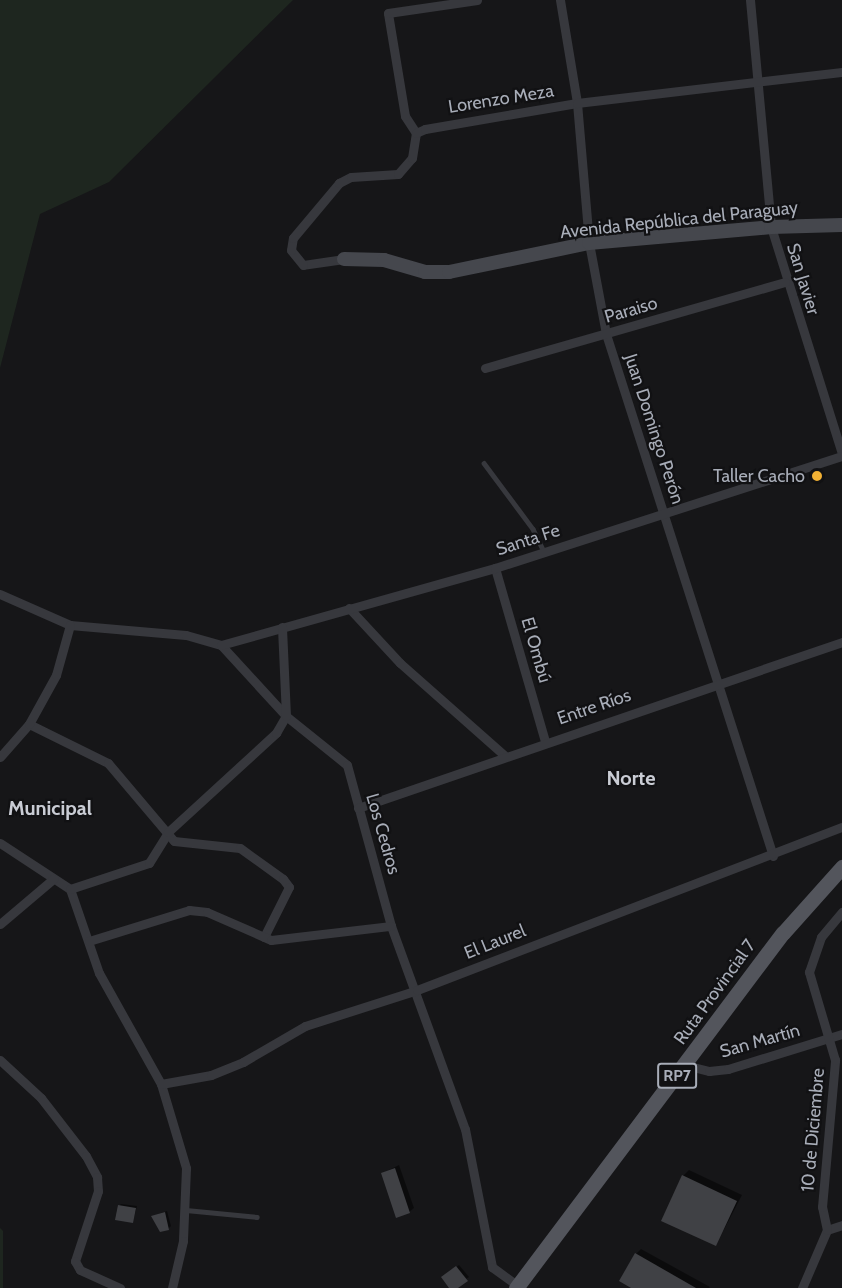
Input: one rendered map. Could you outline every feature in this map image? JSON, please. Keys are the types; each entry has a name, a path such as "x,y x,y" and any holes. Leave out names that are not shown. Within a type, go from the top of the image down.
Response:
{"main road":[{"name":"Avenida República del Paraguay","path":"344,259 384,260 425,272 449,272 590,243 771,227 842,225"},
{"name":"Ruta Provincial 7","path":"517,1287 783,933 842,867"}],"street":[{"path":"344,259 303,265 291,250 293,238 339,183 351,177 398,174 412,158 416,133 405,116 388,13 477,0"},
{"name":"Juan Domingo Perón","path":"560,0 578,104 590,243 606,334 664,513 715,683 773,856"},
{"name":"San Javier","path":"750,0 755,84 771,227 785,282 842,455"},
{"name":"Lorenzo Meza","path":"416,133 578,104 842,72"},
{"name":"Paraiso","path":"485,368 785,282"},
{"name":"Santa Fe","path":"221,645 495,568 842,455"},
{"name":"El Ombú","path":"495,568 545,741"},
{"path":"0,594 70,625 186,635 221,645"},
{"path":"349,608 400,663 504,755"},
{"path":"0,757 29,724 56,675 70,625"},
{"path":"70,889 150,863 168,832 276,733 286,717 282,627"},
{"name":"Entre Ríos","path":"358,807 715,683 842,642"},
{"name":"Los Cedros","path":"221,645 286,717 347,765 391,926 417,990 465,1129 492,1267 517,1287"},
{"path":"29,724 108,763 181,844 240,848 283,879 289,887 264,937"},
{"name":"El Laurel","path":"161,1084 211,1075 243,1062 305,1026 417,990 602,917 773,856 842,827"},
{"path":"0,843 70,889 112,1000 161,1084 186,1168 186,1210 172,1288"},
{"path":"0,924 53,879"},
{"path":"89,941 189,910 207,912 264,937 291,939 391,926"},
{"name":"10 de Diciembre","path":"827,1230 822,1207 835,1060 808,972 822,937 842,912"},
{"name":"San Martín","path":"685,1065 709,1071 728,1069 842,1034"},
{"path":"0,1060 41,1098 86,1156 97,1177 98,1191 75,1261 80,1270 120,1288"},
{"path":"802,1288 827,1230 842,1225"}],"lane":[{"path":"484,463 533,529 544,552"},
{"path":"186,1210 257,1217"}],"shaded area":[{"path":"0,0 293,0 109,182 40,214 0,368"},
{"path":"0,1228 3,1231 3,1288 0,1288"}],"building":[{"path":"395,1168 410,1213 396,1218 381,1173"},
{"path":"682,1175 737,1201 716,1246 661,1221"},
{"path":"118,1205 136,1208 133,1223 115,1220"},
{"path":"165,1212 169,1230 160,1232 151,1216"},
{"path":"635,1253 696,1288 631,1288 619,1281"},
{"path":"456,1266 468,1281 458,1288 449,1288 441,1277"}],"place":[{"name":"Taller Cacho","path":"817,476"}],"district":[{"name":"Norte","path":"631,778"},
{"name":"Municipal","path":"50,808"}]}
